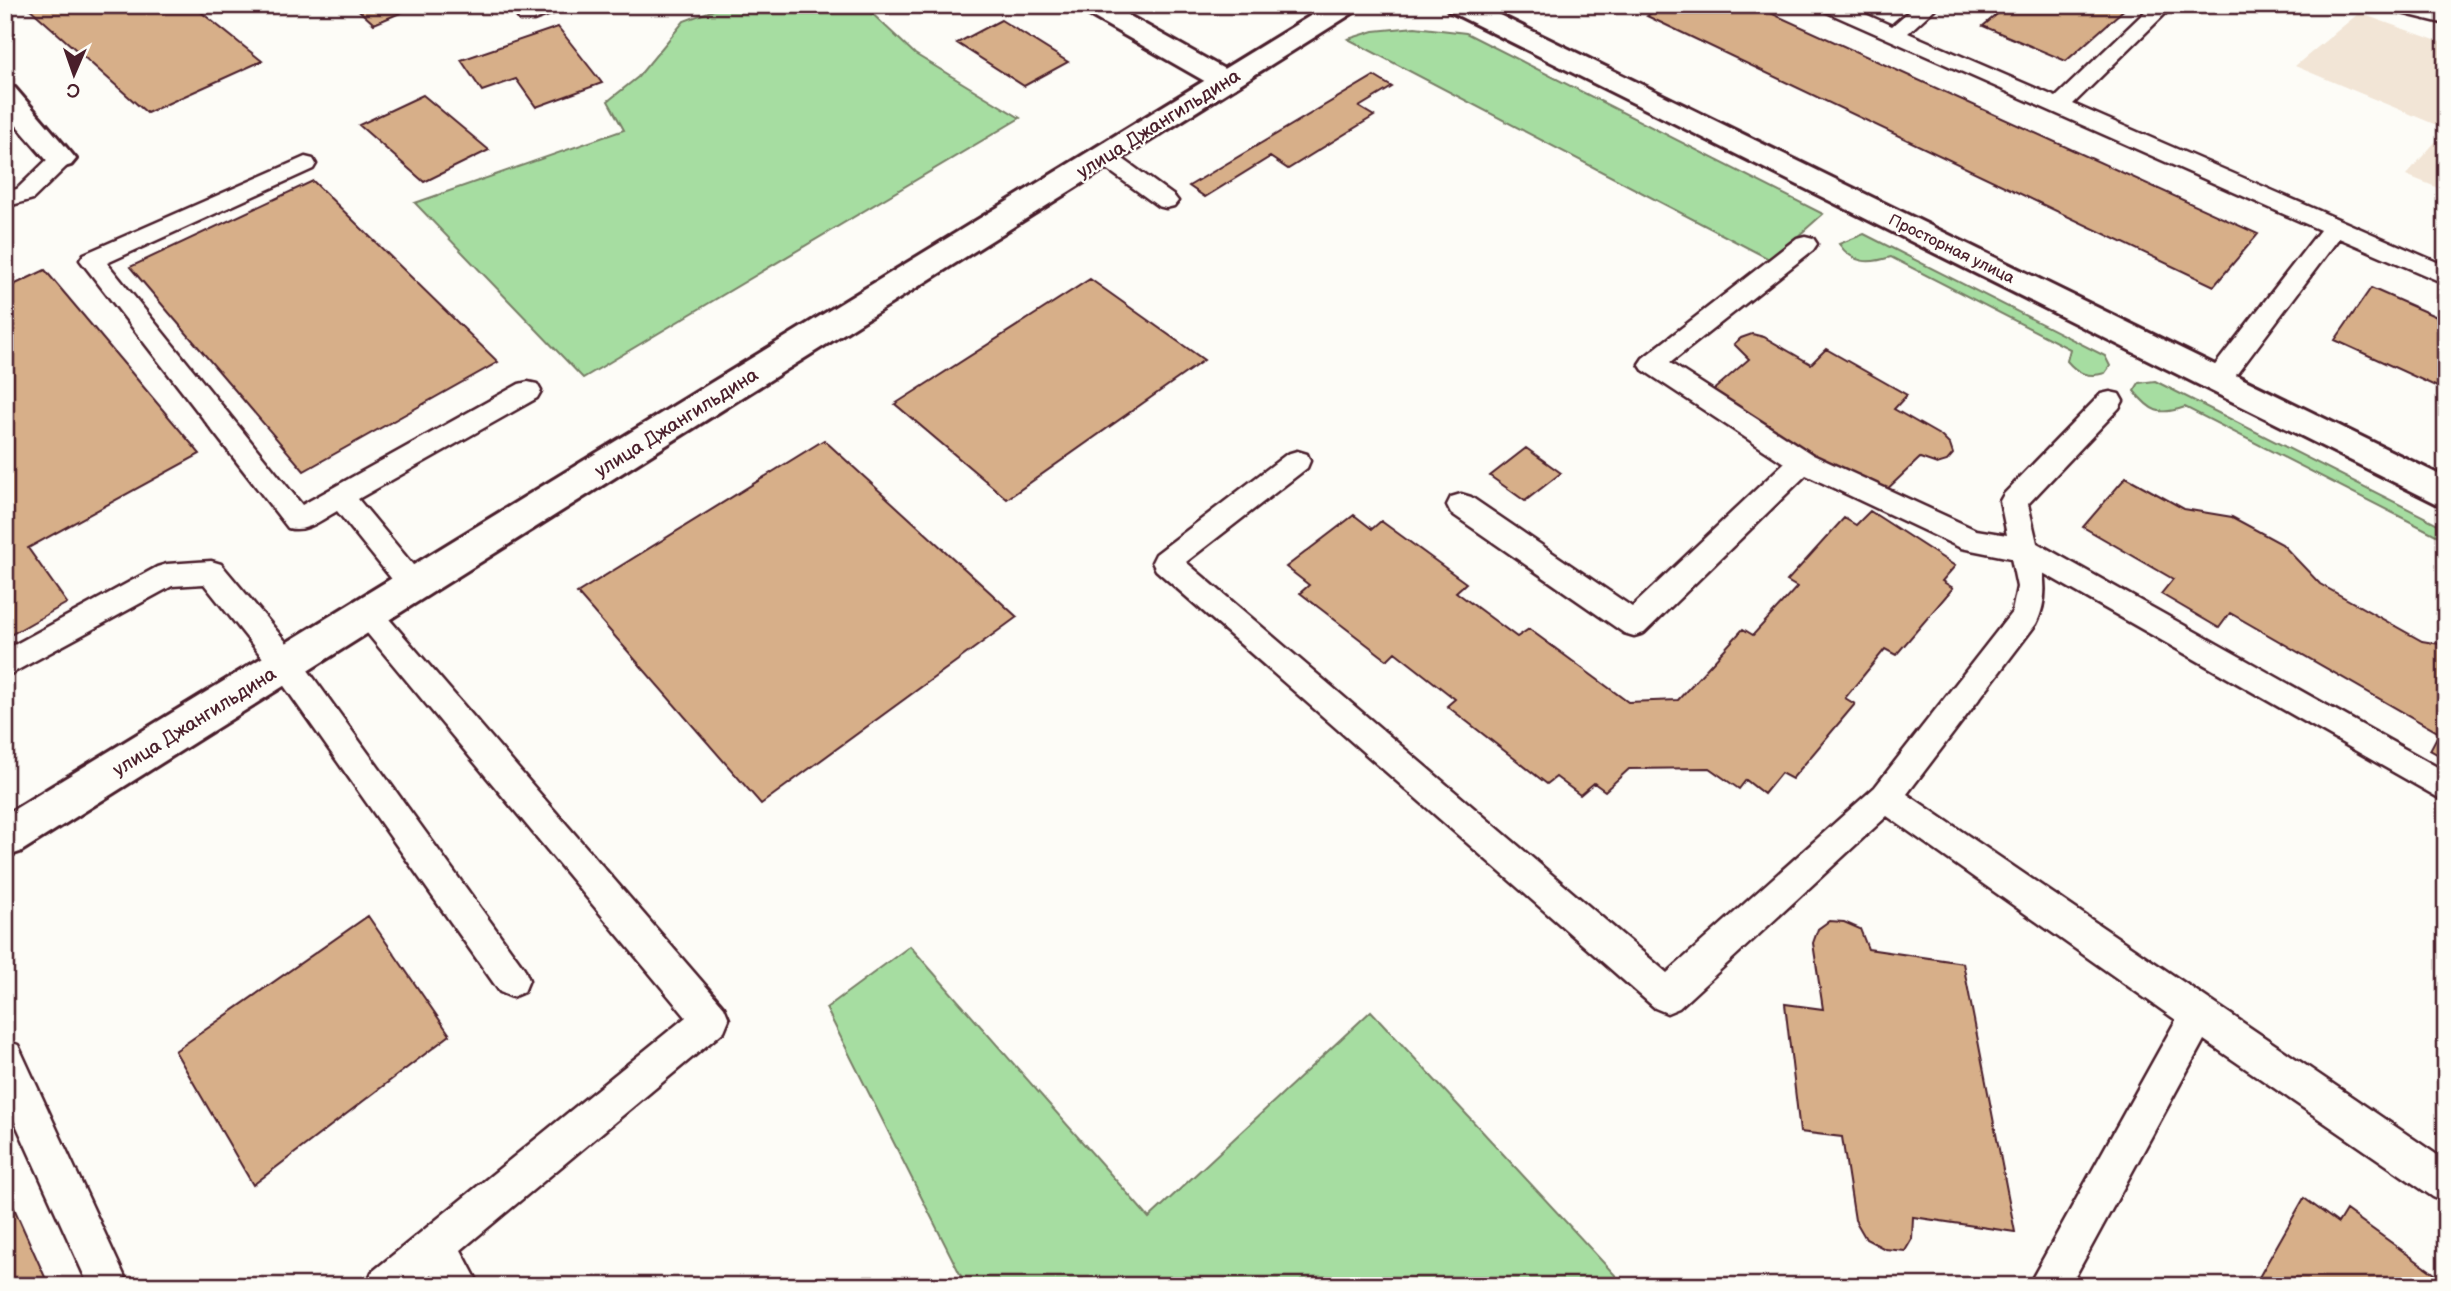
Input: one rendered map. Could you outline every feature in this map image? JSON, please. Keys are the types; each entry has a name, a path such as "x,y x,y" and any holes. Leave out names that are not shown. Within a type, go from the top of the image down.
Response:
{"main road":[{"path":"1091,5 1225,81"},
{"name":"улица Джангильдина","path":"5,838 1347,5"},
{"name":"Просторная улица","path":"1458,5 2446,494"},
{"path":"5,94 61,159"}],"lane":[{"path":"527,16 557,5"},
{"path":"1827,5 2446,276"},
{"path":"1894,34 1929,5"},
{"path":"2059,106 2164,5"},
{"path":"2392,5 2446,18"},
{"path":"1104,156 1166,201"},
{"path":"5,200 25,194 61,159"},
{"path":"304,164 92,260 298,520 528,391"},
{"path":"2218,380 2335,227"},
{"path":"1805,244 1652,364 1803,462 1971,540 2024,549 2446,788"},
{"path":"1297,461 1166,562 1667,996 1886,797 2026,616 2031,587 2014,501 2110,401"},
{"path":"1461,505 1634,624 1803,462"},
{"path":"340,496 413,585"},
{"path":"5,665 167,575 211,572 286,664 512,980"},
{"path":"367,613 711,1019 386,1286"},
{"path":"1886,797 2446,1184"},
{"path":"2048,1286 2198,1015"},
{"path":"5,1058 109,1286"},
{"path":"436,1245 460,1286"}],"shaded area":[{"path":"2359,13 2446,44 2446,129 2295,66"},
{"path":"2446,130 2446,191 2406,175"}],"green space":[{"path":"727,5 863,5 915,54 1020,118 583,378 415,203 624,130 608,101 638,77 684,21"},
{"path":"1415,27 1466,33 1823,214 1771,260 1348,39 1374,31"},
{"path":"1864,234 2105,356 2110,366 2105,373 2088,375 2079,372 2067,361 2070,349 1891,257 1862,261 1844,251 1839,244"},
{"path":"2155,381 2446,528 2446,540 2185,407 2168,411 2151,408 2134,391 2139,383"},
{"path":"910,946 1149,1218 1371,1011 1625,1286 966,1286 826,1008"}],"building":[{"path":"34,5 192,5 262,61 147,113 29,8"},
{"path":"353,5 419,5 374,24"},
{"path":"1663,5 1753,5 2258,234 2214,286 1647,16"},
{"path":"2008,5 2129,5 2066,61 1983,26"},
{"path":"1001,20 1068,62 1024,86 957,43"},
{"path":"558,27 602,83 536,107 516,79 482,91 461,60"},
{"path":"1374,76 1392,87 1359,107 1374,116 1288,169 1270,157 1205,197 1189,186"},
{"path":"423,95 489,150 424,182 359,125"},
{"path":"313,181 498,362 304,471 130,267"},
{"path":"45,270 200,454 28,548 67,603 5,638 5,289"},
{"path":"1090,279 1204,360 1007,499 895,404"},
{"path":"2371,288 2446,321 2446,391 2335,340"},
{"path":"1752,334 1764,337 1811,364 1826,349 1907,395 1894,409 1941,436 1950,445 1953,454 1947,461 1937,464 1920,458 1881,495 1711,392 1749,359 1734,344"},
{"path":"824,440 1017,617 761,804 577,593"},
{"path":"1526,448 1561,473 1525,501 1490,476"},
{"path":"2126,477 2184,509 2232,517 2282,544 2320,584 2422,641 2446,645 2446,759 2430,750 2439,733 2230,613 2219,628 2161,594 2173,579 2083,527"},
{"path":"1870,511 1955,566 1942,581 1953,588 1896,655 1885,649 1845,698 1855,704 1792,779 1781,773 1764,794 1746,780 1739,789 1709,768 1629,769 1605,791 1594,783 1580,795 1556,777 1547,784 1447,706 1455,699 1395,652 1387,660 1300,593 1309,585 1286,567 1354,515 1372,529 1381,521 1466,583 1456,592 1517,637 1529,629 1628,702 1678,700 1743,629 1753,635 1797,587 1787,581 1844,518 1856,525"},
{"path":"368,916 450,1035 253,1185 175,1051"},
{"path":"1829,921 1844,922 1860,929 1868,949 1963,963 2015,1232 1913,1217 1912,1239 1905,1251 1885,1249 1866,1239 1855,1220 1842,1137 1800,1132 1785,1004 1823,1009 1813,943 1818,929"},
{"path":"5,1188 49,1286 5,1286"},
{"path":"2304,1198 2338,1223 2346,1210 2446,1282 2446,1286 2254,1286"}]}
